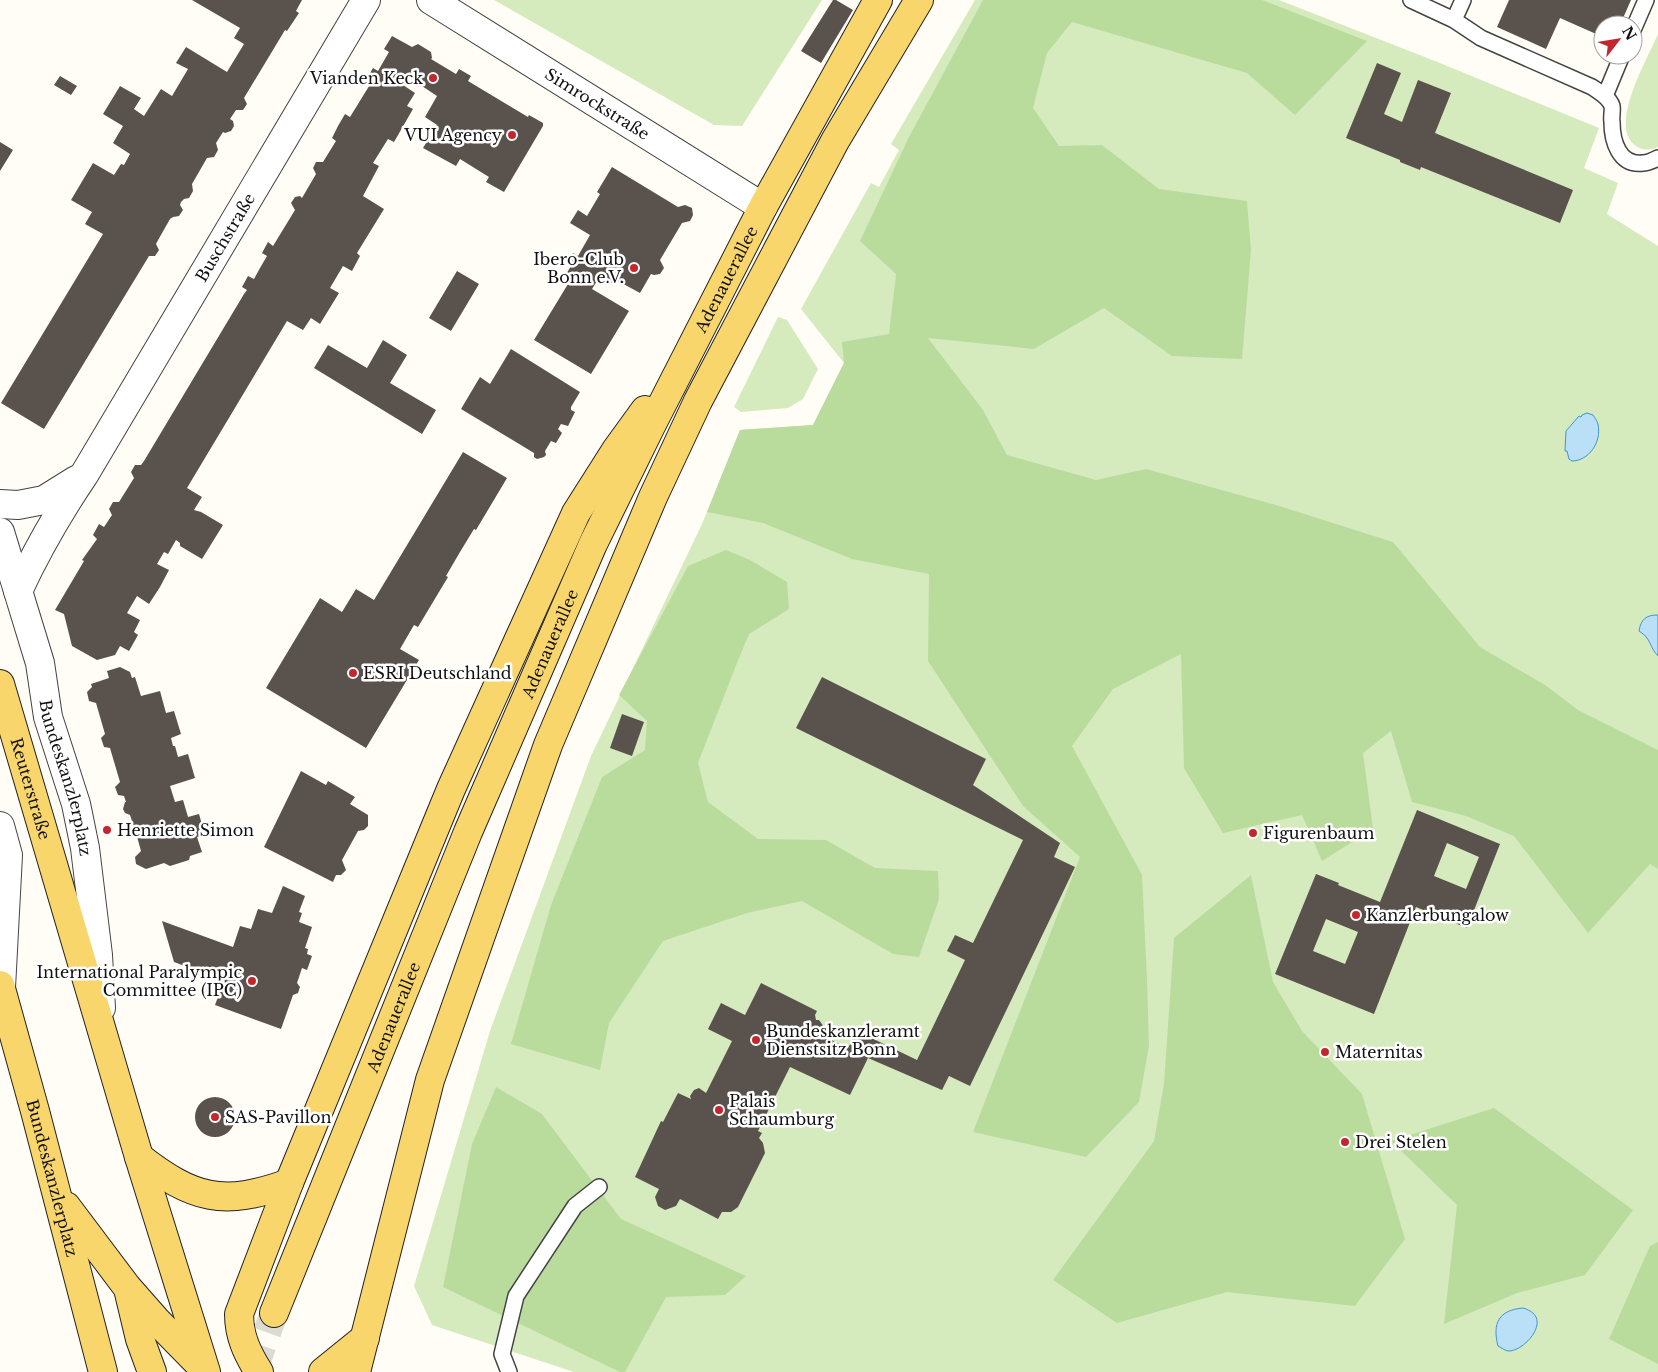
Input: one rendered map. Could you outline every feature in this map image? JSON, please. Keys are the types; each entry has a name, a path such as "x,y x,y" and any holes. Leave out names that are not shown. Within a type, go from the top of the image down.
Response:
{"main road":[{"name":"Adenauerallee","path":"274,1313 468,832 593,544 763,207 878,0"},
{"name":"Adenauerallee","path":"364,1338 430,1080 544,754 649,506 698,401 836,141 919,0"},
{"path":"259,1372 242,1340 239,1314 289,1183 451,789 576,512 616,450 681,367"},
{"name":"Reuterstraße","path":"0,684 53,865"},
{"name":"Bundeskanzlerplatz","path":"53,865 138,1156 206,1371"},
{"name":"Bundeskanzlerplatz","path":"0,986 104,1372"},
{"path":"138,1156 179,1184 198,1192 219,1197 244,1196 289,1183"},
{"path":"56,1193 127,1287 206,1371"},
{"path":"127,1287 140,1339 152,1372"},
{"path":"323,1372 364,1338"},
{"path":"356,1372 364,1338"}],"street":[{"name":"Buschstraße","path":"18,591 33,559 366,0"},
{"name":"Simrockstraße","path":"431,0 763,207"},
{"name":"Buschstraße","path":"0,504 18,505 44,500 84,475"},
{"name":"Bundeskanzlerplatz","path":"0,532 40,663 48,717 76,804 85,848 98,955 102,1030"},
{"path":"0,826 8,855 0,986"}],"lane":[{"path":"1411,0 1454,20 1482,38 1592,87 1605,96 1612,106 1614,143 1621,156 1629,161 1643,163 1658,158"},
{"path":"1454,20 1463,0"},
{"path":"1640,15 1646,0"},
{"path":"1605,96 1618,65"},
{"path":"509,1372 502,1354 516,1296 575,1206 599,1187"}],"green space":[{"path":"494,0 822,0 742,126 714,125"},
{"path":"975,0 1279,0 1599,128 1584,168 1618,183 1607,214 1658,246 1658,1372 574,1372 432,1325 414,1286 490,1031 591,756 702,524 740,430 813,425 844,363 801,309 871,183 879,187 899,150 891,144"},
{"path":"983,0 1262,0 1367,41 1295,115 1247,73 1072,22 1047,53 1033,108 1059,146 1102,145 1159,189 1247,201 1251,250 1242,359 1172,356 1104,308 1034,349 928,338 983,410 1007,455 1096,480 1146,469 1276,505 1393,542 1480,647 1545,685 1578,710 1658,750 1658,869 1650,864 1588,933 1514,836 1466,816 1412,802 1391,731 1363,753 1373,829 1322,861 1302,815 1223,833 1184,768 1181,654 1113,689 1072,746 1142,875 1149,1046 1139,1102 1086,1157 973,1132 1080,857 1023,806 928,661 929,574 852,559 763,523 707,512 740,430 813,425 844,363 842,342 889,334 896,274 860,241 909,137"},
{"path":"1658,34 1658,147 1644,149 1636,146 1628,137 1626,124 1632,92"},
{"path":"778,317 787,320 818,369 803,399 788,408 741,412 734,407"},
{"path":"726,550 750,560 787,582 789,609 749,634 698,763 708,802 758,839 826,840 875,868 938,871 939,899 919,957 893,954 802,901 747,913 663,941 609,1023 600,1070 511,1044 551,905 602,777 645,750 647,721 619,695 688,566"},
{"path":"1251,875 1273,982 1302,1031 1362,1094 1405,1239 1355,1306 1227,1292 1117,1323 1053,1280 1154,1141 1164,1084 1174,938"},
{"path":"496,1087 542,1114 621,1219 746,1276 725,1295 666,1297 625,1372 620,1372 443,1287 472,1144"},
{"path":"1494,1108 1633,1210 1585,1275 1517,1293 1444,1324 1457,1205 1391,1141"},
{"path":"1658,1242 1658,1364 1609,1339 1650,1246"}],"water":[{"path":"1587,413 1593,415 1598,423 1598,438 1588,454 1583,458 1572,461 1569,459 1567,451 1565,451 1566,431 1579,416 1581,417"},
{"path":"1658,615 1658,656 1646,637 1639,631 1641,623 1645,618"},
{"path":"1523,1308 1532,1312 1537,1319 1534,1333 1529,1340 1516,1350 1505,1350 1498,1346 1496,1338 1499,1319 1508,1312"}],"building":[{"path":"192,0 302,0 296,11 299,13 287,31 285,30 244,98 247,104 243,110 236,110 230,119 233,121 234,126 231,131 223,132 216,143 218,150 214,157 207,158 192,184 193,191 189,198 181,202 180,205 183,210 179,216 170,219 157,242 159,250 155,256 149,256 44,429 1,403 103,234 85,224 92,212 71,200 93,163 114,175 121,164 124,165 130,154 113,143 123,126 103,114 120,86 141,98 134,109 144,116 161,89 172,96 188,69 176,63 186,47 227,72 244,44 234,38 240,28"},
{"path":"833,0 853,10 821,63 801,51"},
{"path":"1509,0 1631,0 1624,15 1593,15 1593,33 1560,18 1546,49 1497,27"},
{"path":"392,36 412,47 418,44 431,52 431,59 456,74 459,69 471,76 468,81 528,117 529,115 543,123 543,126 504,192 486,182 489,177 460,159 456,166 423,148 437,125 425,117 437,96 422,86 423,83 409,75 403,85 415,93 407,106 413,109 394,142 388,139 373,163 379,166 363,196 384,209 357,253 360,256 352,271 343,266 330,288 339,293 320,324 311,318 303,330 287,321 187,488 202,497 194,510 223,525 202,559 180,546 180,543 176,540 168,554 164,552 157,564 169,570 160,587 149,604 137,596 127,613 140,620 134,632 138,635 129,651 120,646 115,655 97,660 72,646 64,614 55,610 84,561 82,560 97,539 93,535 99,524 104,527 112,515 109,509 113,502 119,502 134,478 131,472 135,465 141,465 144,461 247,290 242,287 248,276 254,279 267,256 262,253 268,242 273,246 295,210 291,203 295,197 300,196 302,198 316,174 313,168 316,162 323,162 336,141 332,138 345,114 350,117 371,83 366,80 373,68 378,71 389,52 384,49"},
{"path":"1377,63 1401,73 1384,114 1402,122 1418,80 1451,93 1435,133 1573,190 1560,223 1421,167 1420,170 1346,138"},
{"path":"60,76 77,86 71,95 54,85"},
{"path":"0,142 13,150 0,171"},
{"path":"612,167 678,207 685,205 692,208 693,215 690,221 682,223 660,260 664,268 660,274 651,274 640,293 618,281 615,285 600,276 592,289 629,311 591,374 534,340 571,279 565,276 571,266 567,263 573,253 578,256 590,235 570,223 578,210 587,216 600,194 597,192"},
{"path":"457,271 479,284 451,331 429,318"},
{"path":"383,340 407,355 390,383 436,410 422,434 314,368 328,345 367,368"},
{"path":"511,349 580,392 571,407 571,410 575,412 568,426 561,424 558,429 562,433 556,443 551,441 545,451 546,455 537,459 534,457 534,453 461,409 480,377 490,384"},
{"path":"463,452 507,478 476,530 474,529 460,552 446,576 448,577 418,627 414,625 400,649 419,660 366,748 266,688 320,598 342,612 356,589 374,600"},
{"path":"120,667 130,672 132,678 135,677 141,696 160,691 166,713 174,711 181,734 171,738 173,746 175,746 178,757 188,754 195,778 170,786 175,802 183,800 188,817 199,814 205,835 197,837 202,852 190,856 189,860 170,866 164,863 146,869 136,864 135,857 141,851 136,833 130,815 125,813 123,809 126,802 124,796 118,795 115,787 120,782 110,748 104,747 101,738 105,734 96,703 89,701 87,692 92,687 91,684 109,678 107,671"},
{"path":"822,677 986,759 973,785 1060,843 1054,857 1075,867 970,1086 949,1076 942,1090 868,1058 850,1095 790,1067 758,1131 762,1133 759,1138 763,1143 765,1153 738,1207 731,1212 722,1212 718,1219 680,1199 676,1206 665,1210 658,1206 655,1197 659,1189 635,1177 661,1121 663,1122 678,1093 691,1099 690,1096 694,1090 699,1088 706,1093 732,1041 708,1029 721,1003 745,1015 761,983 817,1011 815,1015 816,1020 819,1020 824,1027 819,1034 848,1048 857,1031 917,1060 965,960 947,951 955,935 973,943 1023,840 796,728"},
{"path":"622,714 644,722 632,756 610,748"},
{"path":"301,771 326,785 328,781 355,797 350,804 368,815 368,826 364,830 358,831 342,860 346,870 341,875 336,875 333,882 264,847"},
{"name":"Kanzlerbungalow","path":"1417,810 1500,844 1467,928 1416,907 1374,1014 1275,974 1316,874 1380,902","holes":["1447,843 1479,857 1466,889 1434,876","1326,919 1358,932 1345,964 1313,951"]},
{"path":"283,886 305,896 299,912 302,913 299,922 312,927 305,948 308,949 307,954 312,956 307,970 302,968 297,983 300,987 298,993 293,995 281,1029 215,1005 224,981 174,962 162,921 233,947 240,926 251,929 258,909 272,913"},
{"name":"SAS-Pavillon","path":"215,1097 229,1103 235,1117 229,1131 215,1137 201,1131 195,1117 201,1103"}],"tunnel":[{"path":"253,1372 274,1313"}],"place":[{"name":"Vianden Keck","path":"433,78"},
{"name":"VUI Agency","path":"512,135"},
{"name":"Ibero-Club Bonn e.V.","path":"634,268"},
{"name":"ESRI Deutschland","path":"353,673"},
{"name":"Henriette Simon","path":"107,830"},
{"name":"Figurenbaum","path":"1253,833"},
{"name":"Kanzlerbungalow","path":"1356,915"},
{"name":"International Paralympic Committee (IPC)","path":"252,981"},
{"name":"Bundeskanzleramt Dienstsitz Bonn","path":"756,1040"},
{"name":"Maternitas","path":"1325,1052"},
{"name":"Palais Schaumburg","path":"719,1110"},
{"name":"SAS-Pavillon","path":"215,1117"},
{"name":"Drei Stelen","path":"1345,1142"}]}
